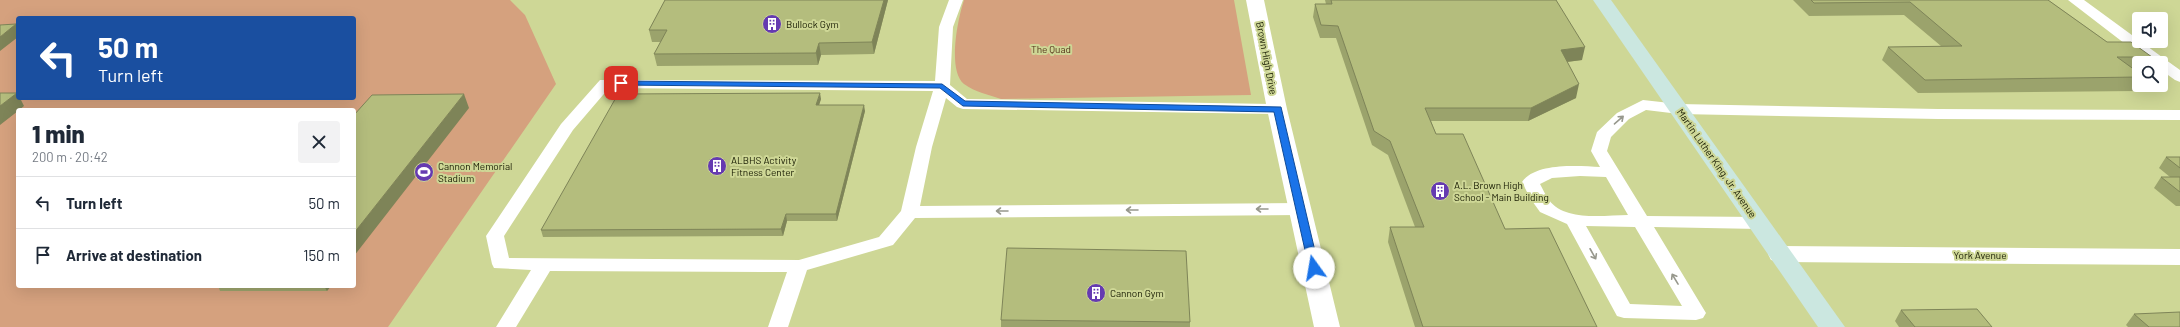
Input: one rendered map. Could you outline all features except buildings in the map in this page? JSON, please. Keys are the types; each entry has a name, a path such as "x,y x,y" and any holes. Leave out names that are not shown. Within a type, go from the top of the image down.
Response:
{"main road":[{"name":"Martin Luther King, Jr. Avenue","path":"1602,0 1832,327"}],"street":[{"name":"Brown High Drive","path":"1255,0 1327,327"},
{"name":"York Avenue","path":"1780,254 2180,257"}],"lane":[{"path":"956,0 946,27 942,86 924,147 910,212 886,241 799,266 501,264 495,236 567,126 605,83 942,86 963,104 1278,109"},
{"path":"2075,0 2151,56"},
{"path":"2168,68 2180,77"},
{"path":"1574,220 1624,311 1696,313 1610,172 1599,151 1603,135 1623,116 1643,105 1679,109 1938,114 2180,114"},
{"path":"1610,172 1553,172 1540,175 1531,182 1541,205 1553,214 1574,220 1759,223"},
{"path":"910,212 1301,209"},
{"path":"506,327 544,264"},
{"path":"778,327 799,266"}],"green space":[{"name":"Cannon Memorial Stadium","path":"0,0 510,0 525,15 556,84 388,327 0,327"},
{"name":"The Quad","path":"964,0 1234,0 1251,95 1001,99 987,95 964,84 959,77 956,68 955,44"}],"place":[{"name":"Bullock Gym","path":"772,24"},
{"name":"ALBHS Activity Fitness Center","path":"717,166"},
{"name":"Cannon Memorial Stadium","path":"424,172"},
{"name":"A.L. Brown High School - Main Building","path":"1440,191"},
{"name":"Cannon Gym","path":"1096,293"}],"route":[{"path":"621,83 942,86 963,104 1278,109 1314,268"}]}
